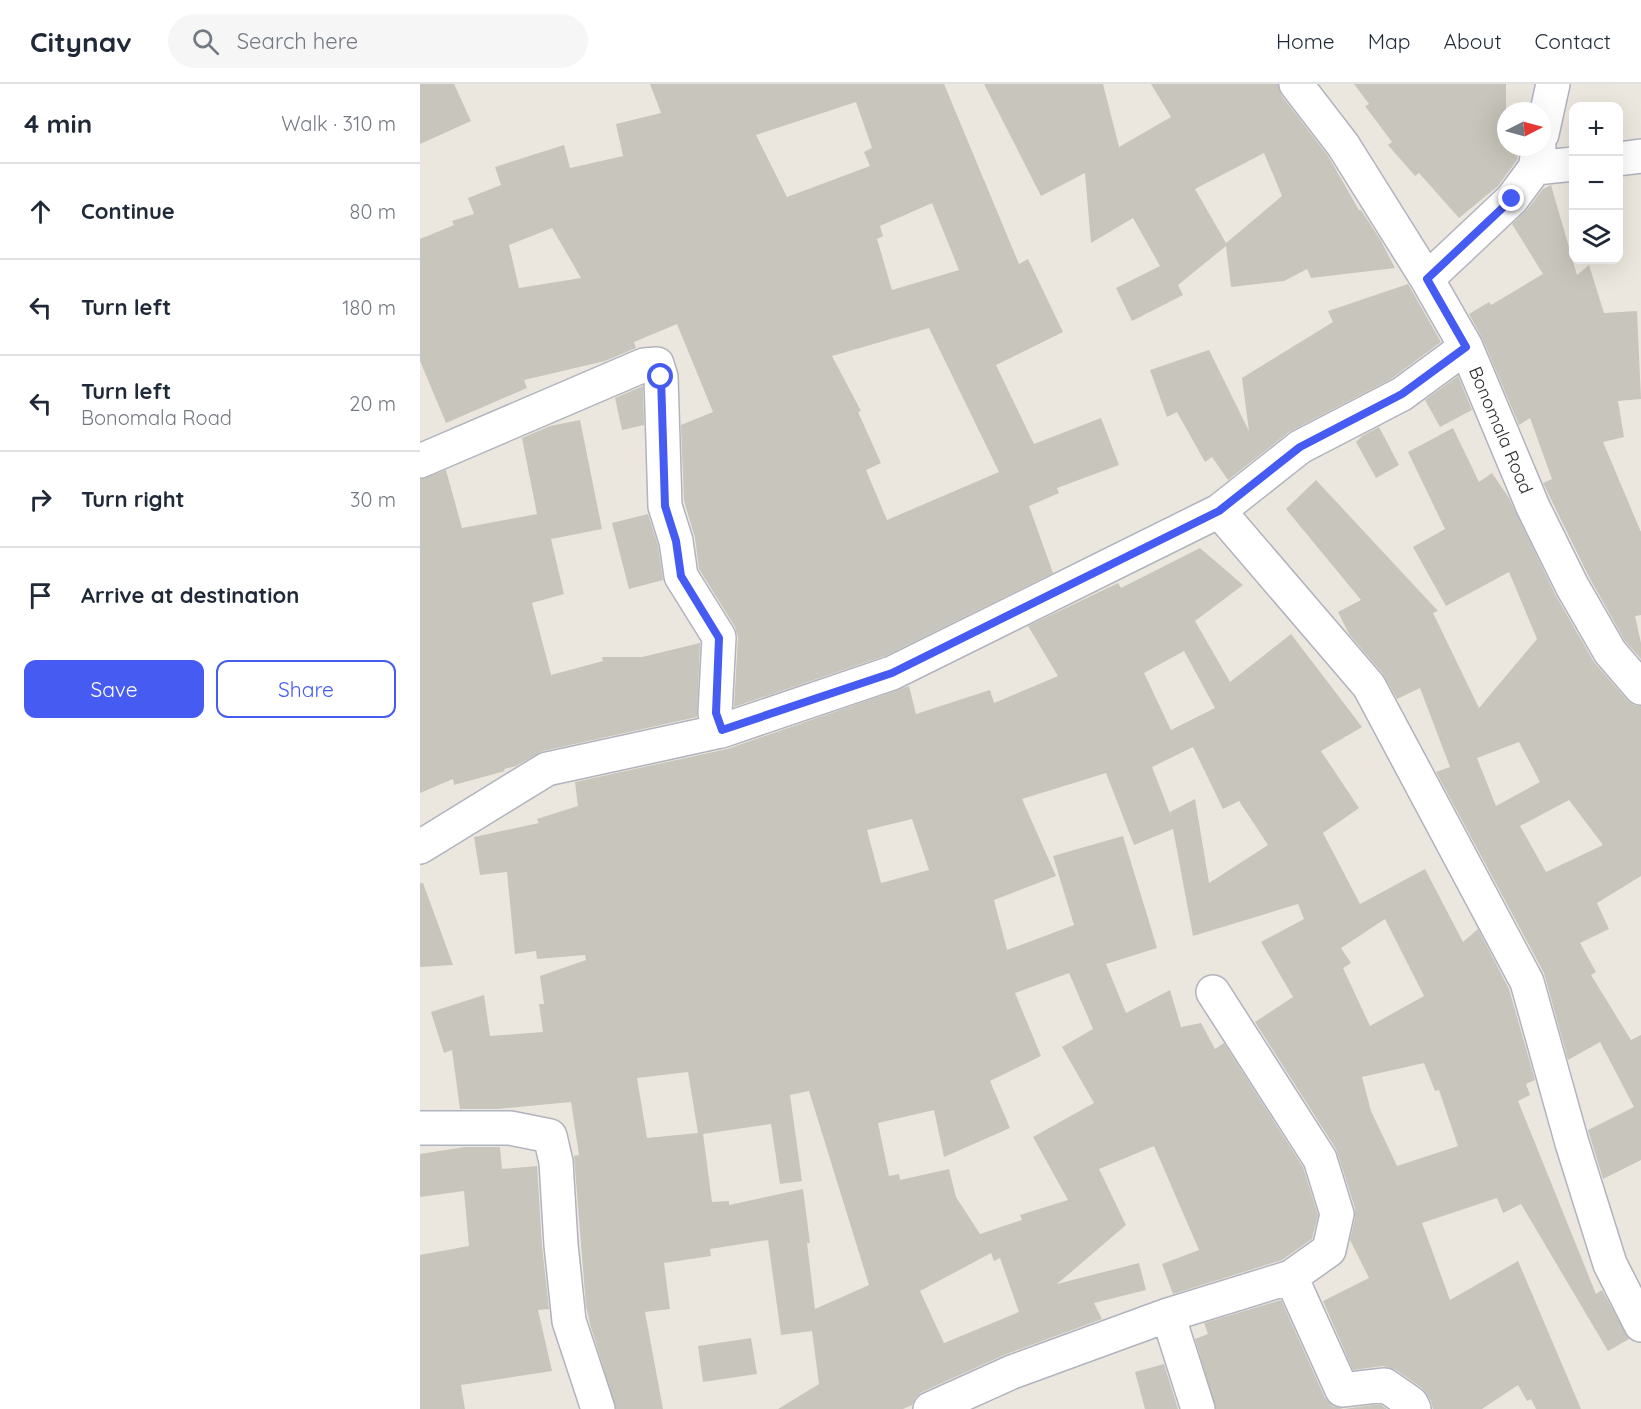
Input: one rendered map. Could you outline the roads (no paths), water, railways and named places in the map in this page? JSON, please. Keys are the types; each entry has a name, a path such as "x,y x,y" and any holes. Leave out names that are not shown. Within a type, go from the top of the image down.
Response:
{"street":[{"name":"Bonomala Road","path":"1296,84 1343,145 1427,279 1466,347 1533,507 1572,586 1610,652 1641,688"},
{"path":"1549,102 1553,84"},
{"path":"1623,158 1641,156"},
{"path":"1427,279 1512,199 1537,158 1569,163"},
{"path":"420,847 547,769 722,730 892,673 1219,511 1300,447 1402,394 1466,347"},
{"path":"420,461 644,365 657,363 661,377 665,506 676,541 681,576 719,638 716,713 722,730"},
{"path":"1219,511 1370,686 1527,982 1572,1143 1610,1264 1641,1325"},
{"path":"930,1409 1012,1372 1168,1315 1291,1277 1329,1250 1337,1214 1320,1159 1212,992"},
{"path":"420,1128 510,1128 550,1136 556,1162 569,1321 598,1409"},
{"path":"1291,1277 1342,1390 1385,1385 1411,1403 1414,1409"},
{"path":"1168,1315 1198,1409"}]}
